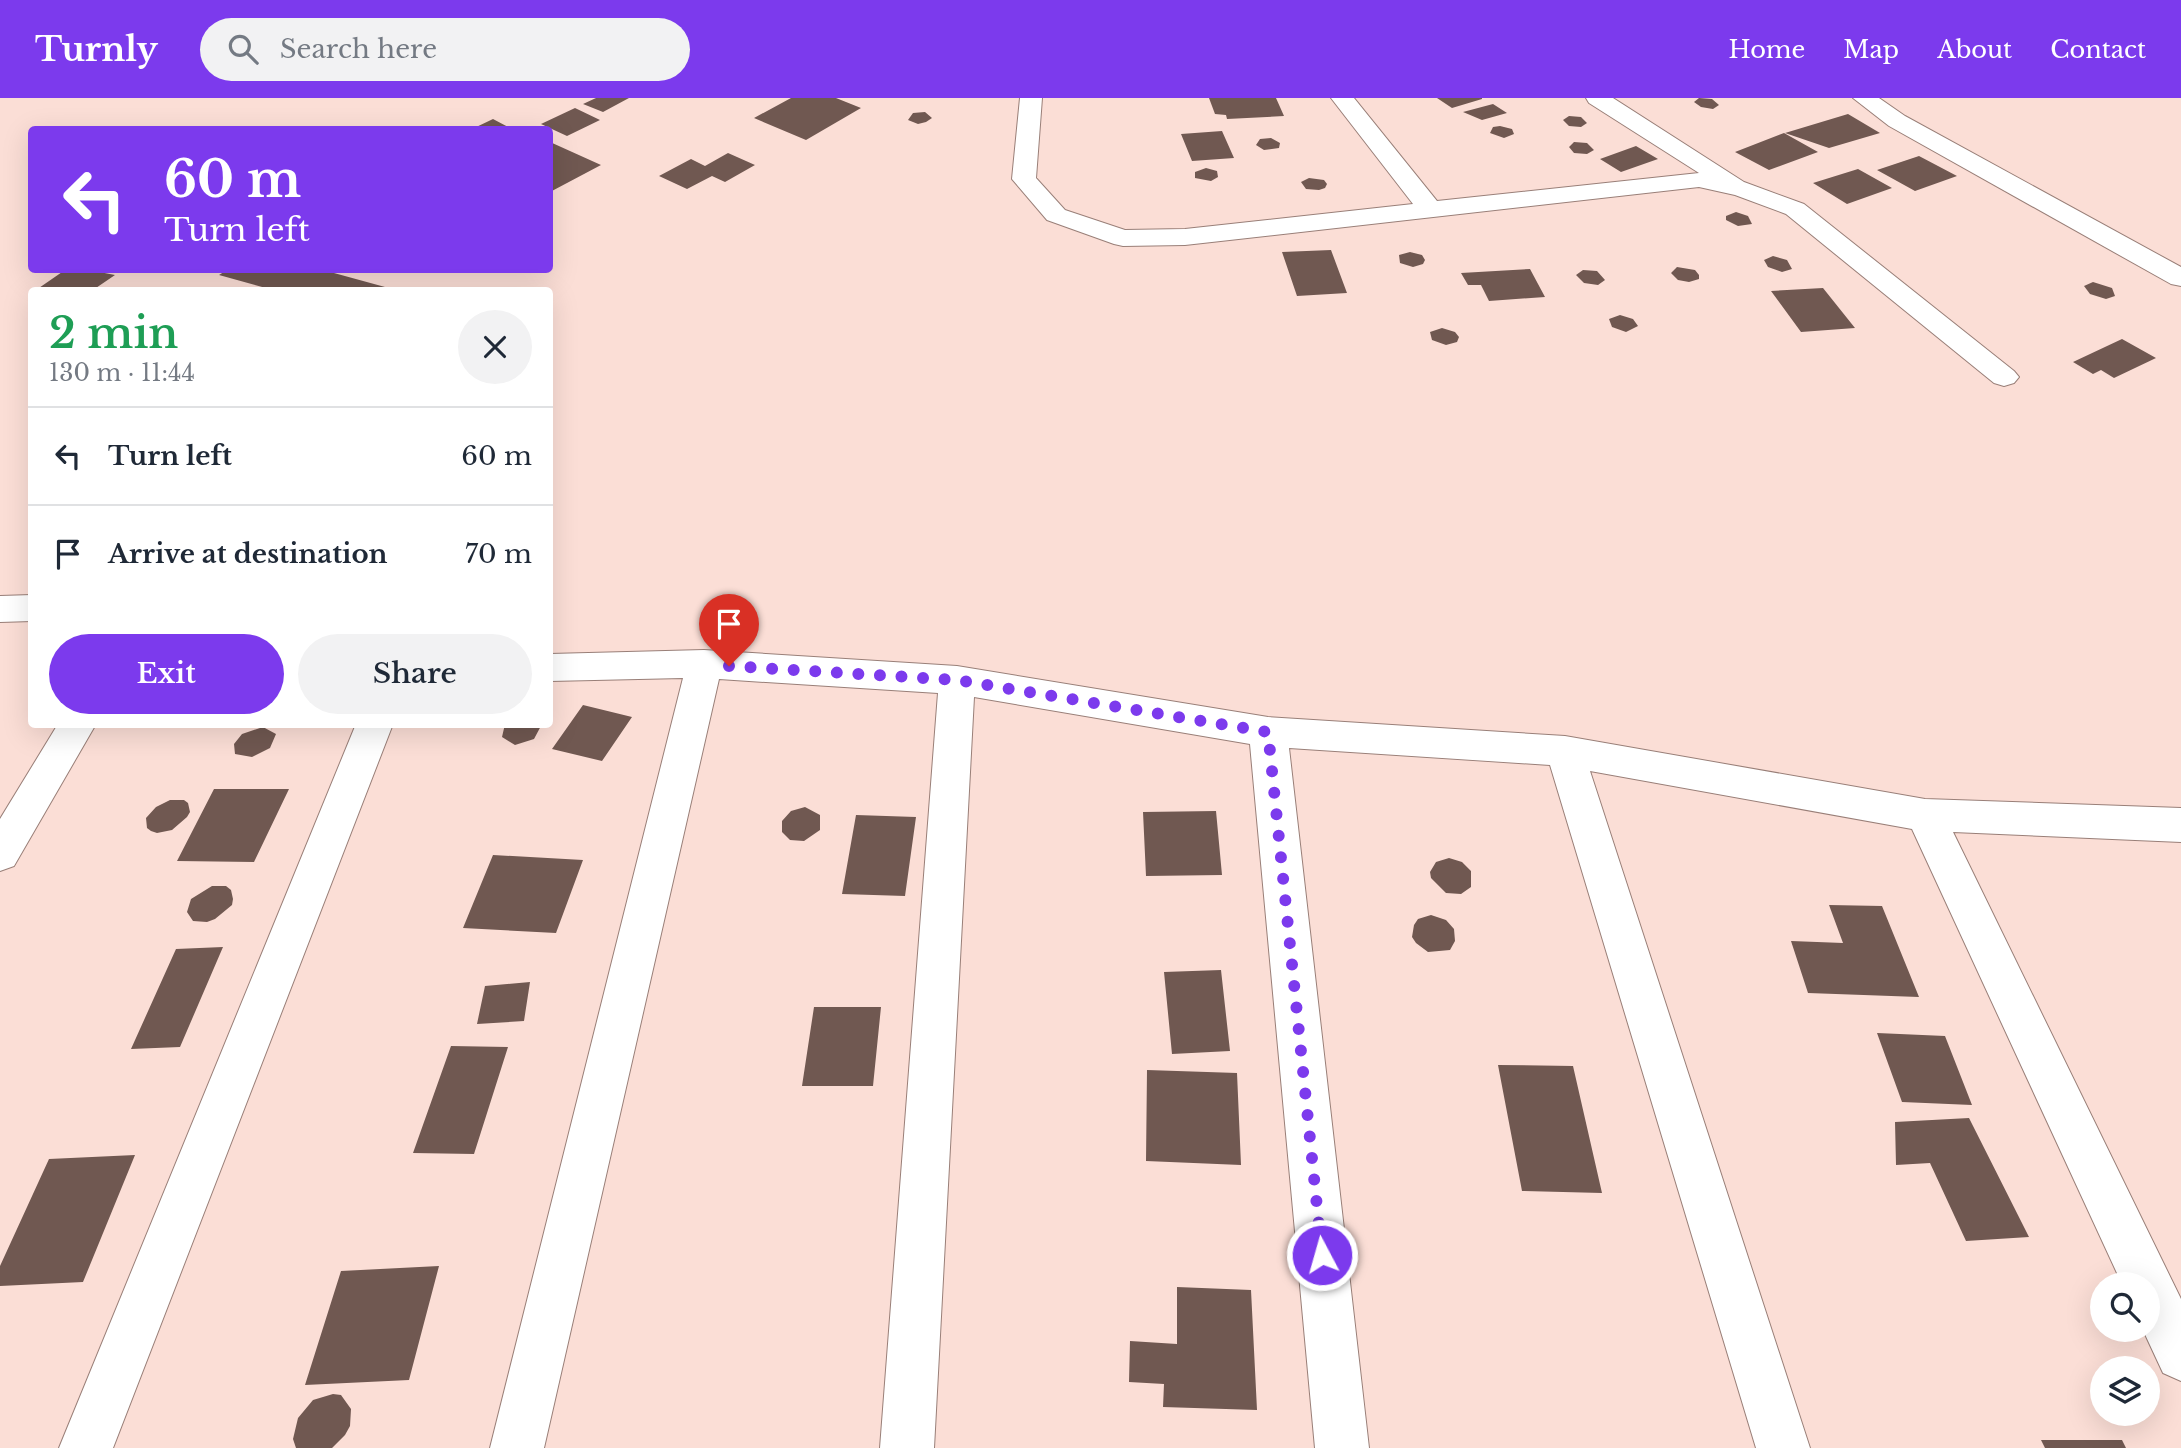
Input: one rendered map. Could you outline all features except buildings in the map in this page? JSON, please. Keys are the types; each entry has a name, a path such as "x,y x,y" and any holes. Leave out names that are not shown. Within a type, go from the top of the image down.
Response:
{"street":[{"path":"1031,98 1024,178 1056,215 1123,238 1185,237 1699,180 1742,189 1796,209 2004,377"},
{"path":"1342,98 1431,210"},
{"path":"1597,98 1742,189"},
{"path":"1864,98 1897,121 2181,278"},
{"path":"0,609 28,608"},
{"path":"553,667 704,664 957,680 1268,732 1565,751 1925,815 2181,825"},
{"path":"517,1448 704,664"},
{"path":"907,1448 957,680"},
{"path":"0,854 76,728"},
{"path":"86,1448 373,728"},
{"path":"1268,732 1342,1448"},
{"path":"1565,751 1783,1448"},
{"path":"1925,815 2181,1355"}],"route":[{"path":"729,666 957,680 1268,732 1322,1255"}]}
